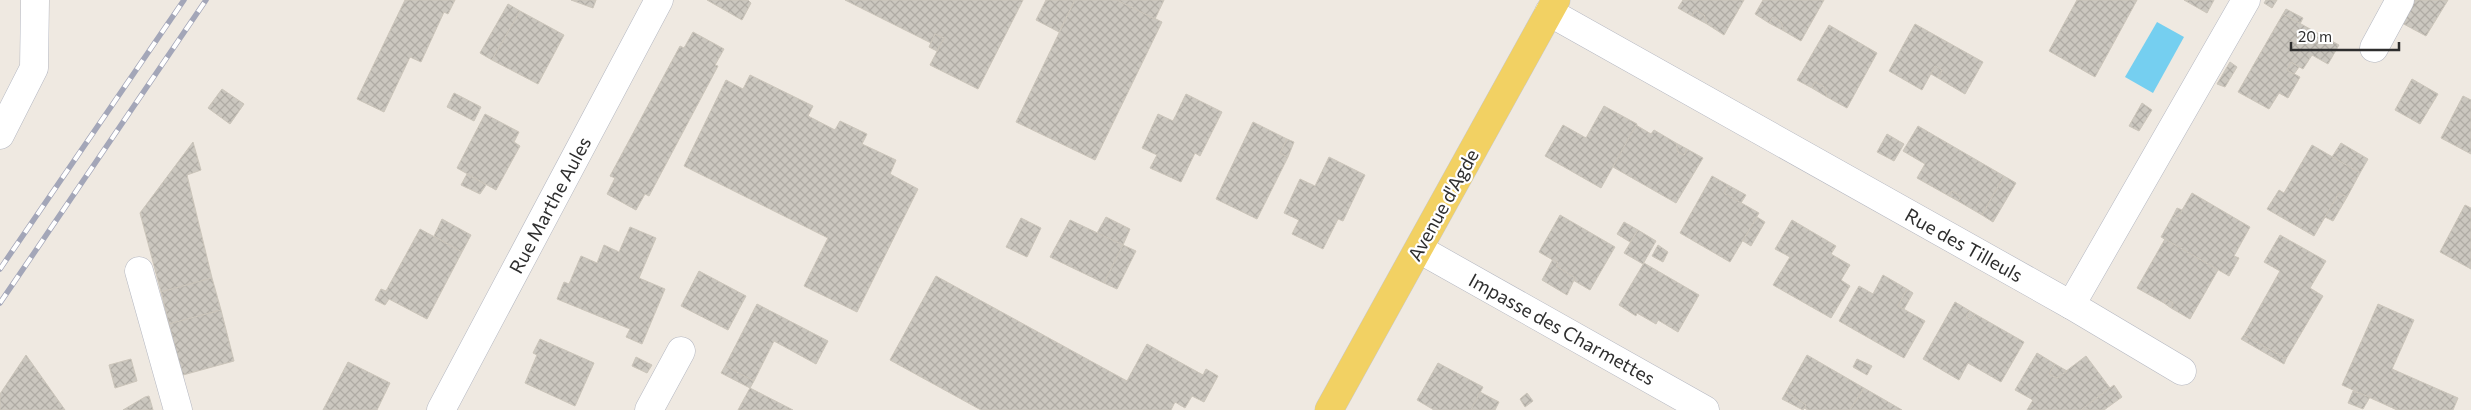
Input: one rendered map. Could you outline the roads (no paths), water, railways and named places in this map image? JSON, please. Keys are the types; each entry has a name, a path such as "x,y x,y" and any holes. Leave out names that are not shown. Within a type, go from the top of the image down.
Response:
{"main road":[{"name":"Avenue d'Agde","path":"1329,410 1420,249 1553,6"}],"street":[{"path":"0,135 34,68 35,0"},
{"name":"Rue Marthe Aules","path":"441,410 659,0"},
{"path":"2071,305 2246,0"},
{"path":"2374,48 2400,0"},
{"name":"Rue des Tilleuls","path":"1553,6 2182,371"},
{"name":"Impasse des Charmettes","path":"1420,249 1704,410"},
{"path":"139,271 178,410"},
{"path":"649,410 682,351"}],"water":[{"path":"2157,22 2184,37 2153,93 2125,77"}],"railway":[{"path":"0,269 184,0"},
{"path":"0,303 206,0"}]}
